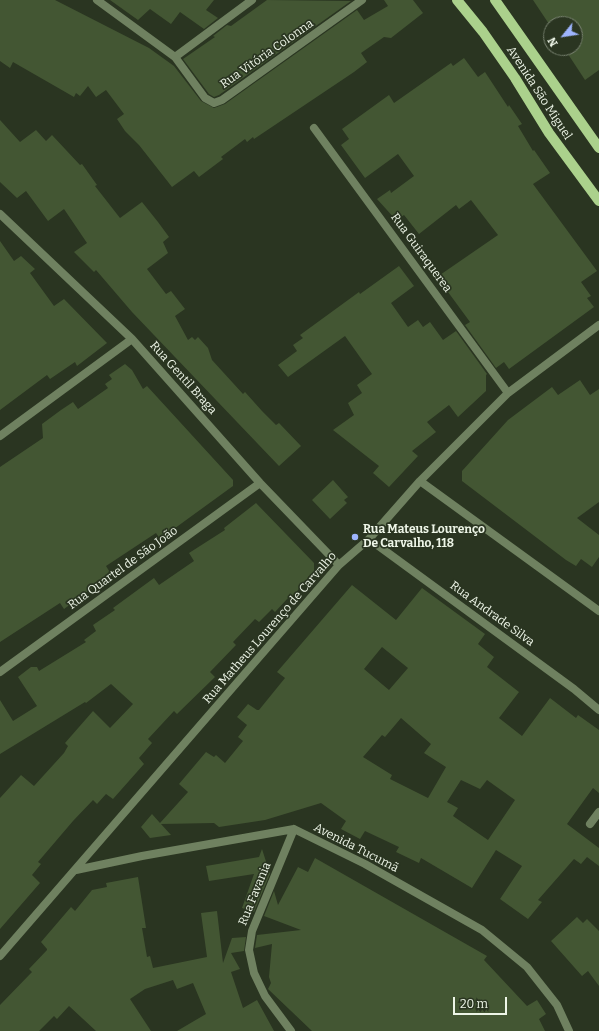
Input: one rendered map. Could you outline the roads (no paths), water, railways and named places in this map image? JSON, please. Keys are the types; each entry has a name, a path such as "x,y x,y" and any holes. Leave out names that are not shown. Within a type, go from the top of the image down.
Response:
{"main road":[{"name":"Avenida São Miguel","path":"457,0 483,32 515,78 548,133 599,201"},
{"name":"Avenida São Miguel","path":"495,0 599,148"}],"street":[{"path":"97,0 175,57 252,0"},
{"name":"Rua Vitória Colonna","path":"175,57 205,98 210,101 218,102 362,0"},
{"name":"Rua Guiraquerea","path":"314,128 508,393"},
{"name":"Rua Gentil Braga","path":"0,214 132,339 260,483 339,565"},
{"name":"Rua Matheus Lourenço de Carvalho","path":"0,956 339,565 369,539 420,481 508,393 599,325"},
{"path":"0,436 132,339"},
{"path":"420,481 599,611"},
{"name":"Rua Quartel de São João","path":"0,672 260,483"},
{"name":"Rua Andrade Silva","path":"369,539 599,710"},
{"path":"590,824 599,812"},
{"name":"Avenida Tucumã","path":"76,870 142,856 294,829 365,864 482,930 527,967 557,1005 569,1031"},
{"name":"Rua Favania","path":"291,1031 265,996 254,973 249,950 252,931 294,829"}],"place":[{"name":"Rua Mateus Lourenço De Carvalho, 118","path":"355,537"}]}
